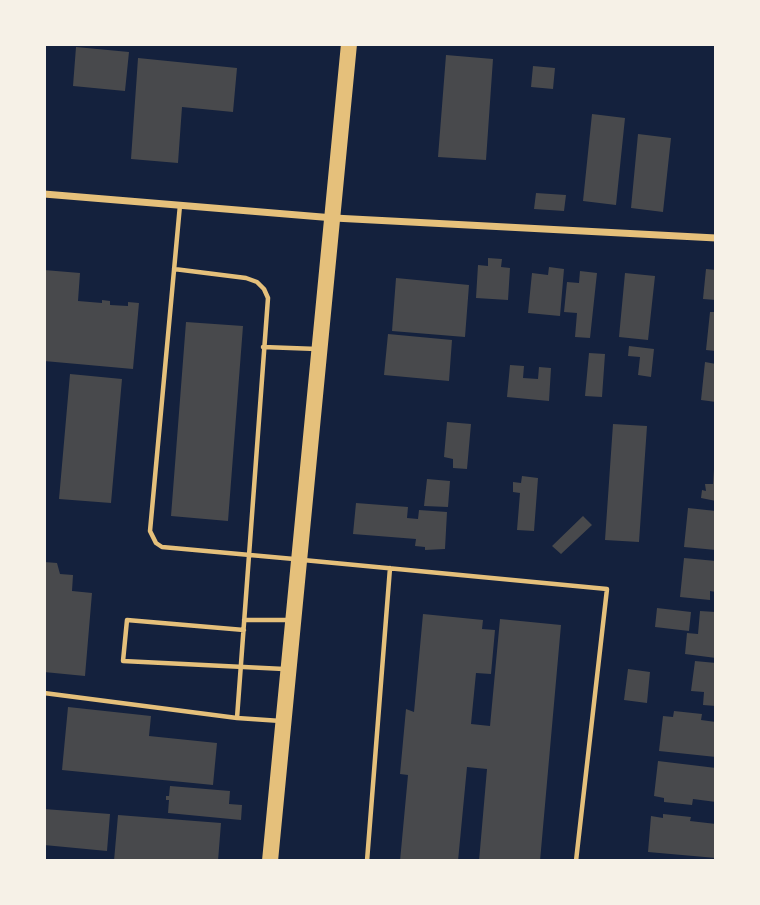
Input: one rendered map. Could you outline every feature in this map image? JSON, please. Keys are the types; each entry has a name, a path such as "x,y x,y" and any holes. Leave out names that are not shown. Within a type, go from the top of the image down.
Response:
{"highway":[{"path":"270,861 349,44"}],"street":[{"path":"44,194 334,218 716,238"}],"lane":[{"path":"180,205 150,531 156,543 162,547 607,589 576,861"},
{"path":"174,269 247,278 257,282 268,298 237,718"},
{"path":"263,347 321,350"},
{"path":"367,861 390,568"},
{"path":"244,630 127,620 123,661 289,669"},
{"path":"244,620 294,620"},
{"path":"44,693 283,722"}],"building":[{"path":"76,47 129,52 125,91 73,86"},
{"path":"446,55 493,59 486,160 438,157"},
{"path":"138,58 237,68 233,112 182,107 178,163 131,159"},
{"path":"533,66 555,68 553,89 531,87"},
{"path":"592,114 625,118 616,205 583,201"},
{"path":"638,134 671,138 663,212 631,208"},
{"path":"536,193 566,195 564,211 534,209"},
{"path":"488,258 502,259 501,267 510,268 508,300 476,298 478,265 488,266"},
{"path":"549,267 564,269 560,316 528,313 532,273 548,275"},
{"path":"706,269 716,270 716,300 703,299"},
{"path":"44,270 80,273 78,301 102,303 102,300 110,301 110,305 128,306 128,302 139,303 133,369 44,361"},
{"path":"580,271 597,273 590,338 575,337 577,313 564,312 567,282 579,283"},
{"path":"625,273 655,276 648,340 619,337"},
{"path":"396,278 469,285 465,337 392,331"},
{"path":"710,312 716,312 716,351 706,350"},
{"path":"186,322 243,326 228,521 171,516"},
{"path":"388,334 452,340 449,381 384,375"},
{"path":"629,346 654,349 651,377 638,375 640,357 628,356"},
{"path":"589,353 605,354 602,397 585,396"},
{"path":"705,362 716,364 716,402 701,400"},
{"path":"510,365 524,366 523,378 538,379 539,367 551,368 549,401 507,397"},
{"path":"70,374 122,379 111,503 59,499"},
{"path":"447,422 471,424 467,469 453,468 453,459 444,457"},
{"path":"613,424 647,426 639,542 605,540"},
{"path":"714,469 716,501 701,498 702,490 706,491 705,484 713,484"},
{"path":"522,476 538,478 534,531 517,530 520,493 513,492 513,482 521,483"},
{"path":"427,479 450,481 448,507 424,506"},
{"path":"356,503 408,507 407,518 418,519 419,510 447,512 445,549 425,550 425,547 415,546 416,539 353,534"},
{"path":"688,508 716,511 716,550 684,547"},
{"path":"583,516 592,525 561,554 552,546"},
{"path":"684,558 716,561 716,592 710,591 710,600 680,597"},
{"path":"44,562 57,563 60,574 73,575 72,591 92,593 85,676 44,672"},
{"path":"657,608 691,612 689,631 655,627"},
{"path":"700,611 716,612 716,658 685,654 687,633 698,634"},
{"path":"423,614 483,620 482,629 495,630 491,674 476,673 471,724 490,726 500,619 561,625 540,861 479,861 487,769 467,767 458,861 400,861 408,775 400,774 406,709 414,712"},
{"path":"695,661 716,663 716,706 703,705 704,692 691,691"},
{"path":"628,669 650,672 647,703 624,700"},
{"path":"68,707 151,716 149,736 217,743 213,785 62,770"},
{"path":"674,711 702,714 701,720 716,722 716,757 659,751 663,716 673,717"},
{"path":"658,761 716,768 716,802 693,799 692,805 664,802 664,798 654,796"},
{"path":"170,786 230,791 229,804 242,805 241,820 168,813 169,800 166,800 166,796 169,796"},
{"path":"44,809 110,814 107,851 44,845"},
{"path":"663,814 691,817 690,821 716,824 716,858 648,852 651,816 663,818"},
{"path":"118,815 221,823 218,861 114,861"}]}
